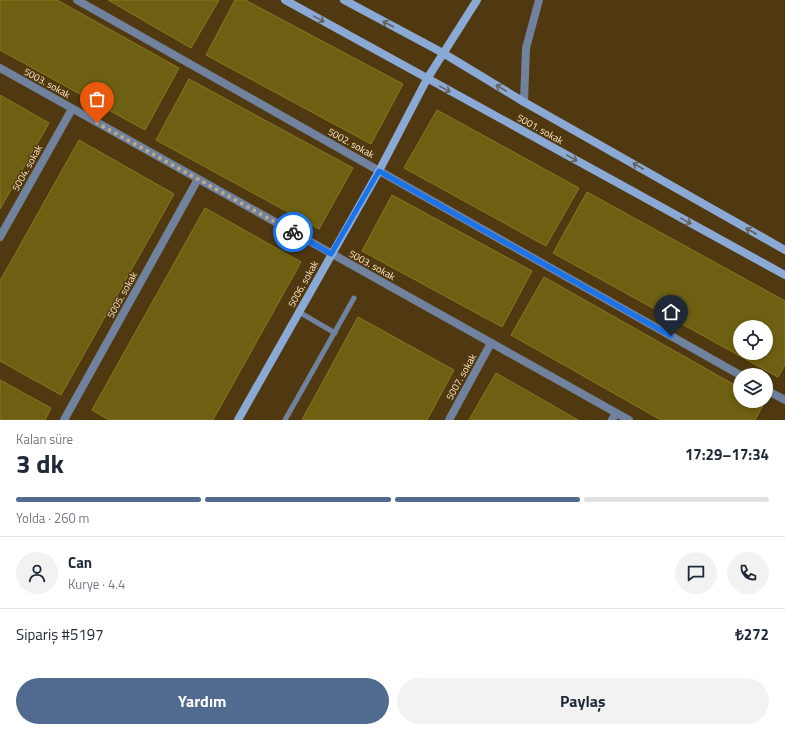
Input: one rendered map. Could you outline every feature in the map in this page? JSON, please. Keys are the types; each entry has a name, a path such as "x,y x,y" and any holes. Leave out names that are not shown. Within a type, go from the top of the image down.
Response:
{"street":[{"name":"5002. sokak","path":"77,0 733,371"},
{"name":"5001. sokak","path":"285,0 785,275"},
{"name":"5001. sokak","path":"344,0 443,53 524,102 785,250"},
{"name":"5006. sokak","path":"238,420 379,171 427,79 477,0"},
{"path":"524,102 526,48 539,0"},
{"name":"5003. sokak","path":"0,68 491,343 614,416 629,420"},
{"name":"5004. sokak","path":"0,237 72,109"},
{"name":"5005. sokak","path":"64,420 198,179"},
{"name":"5007. sokak","path":"449,420 491,343"},
{"path":"773,394 785,400"}],"lane":[{"path":"285,420 354,298"},
{"path":"299,312 335,333"}],"building":[{"path":"0,0 57,0 179,68 145,130 0,50"},
{"path":"108,0 219,0 191,48"},
{"path":"235,0 245,0 403,84 371,144 206,55"},
{"path":"189,79 353,168 319,229 156,140"},
{"path":"0,95 49,123 0,209"},
{"path":"437,110 579,188 546,246 404,168"},
{"path":"79,140 174,194 61,395 0,361 0,281"},
{"path":"587,192 785,301 785,365 778,377 773,374 773,368 762,368 747,360 773,360 773,320 733,320 733,352 553,253"},
{"path":"392,195 532,271 502,327 362,251"},
{"path":"205,208 301,262 213,420 109,420 92,410"},
{"path":"544,277 733,384 733,408 762,408 755,420 661,420 511,335"},
{"path":"358,317 454,370 427,420 302,420"},
{"path":"496,373 578,420 469,420"},
{"path":"0,380 51,408 45,420 0,420"}],"way so far":[{"path":"97,123 293,232"}],"route":[{"path":"293,232 331,254 379,171 671,336"}]}
